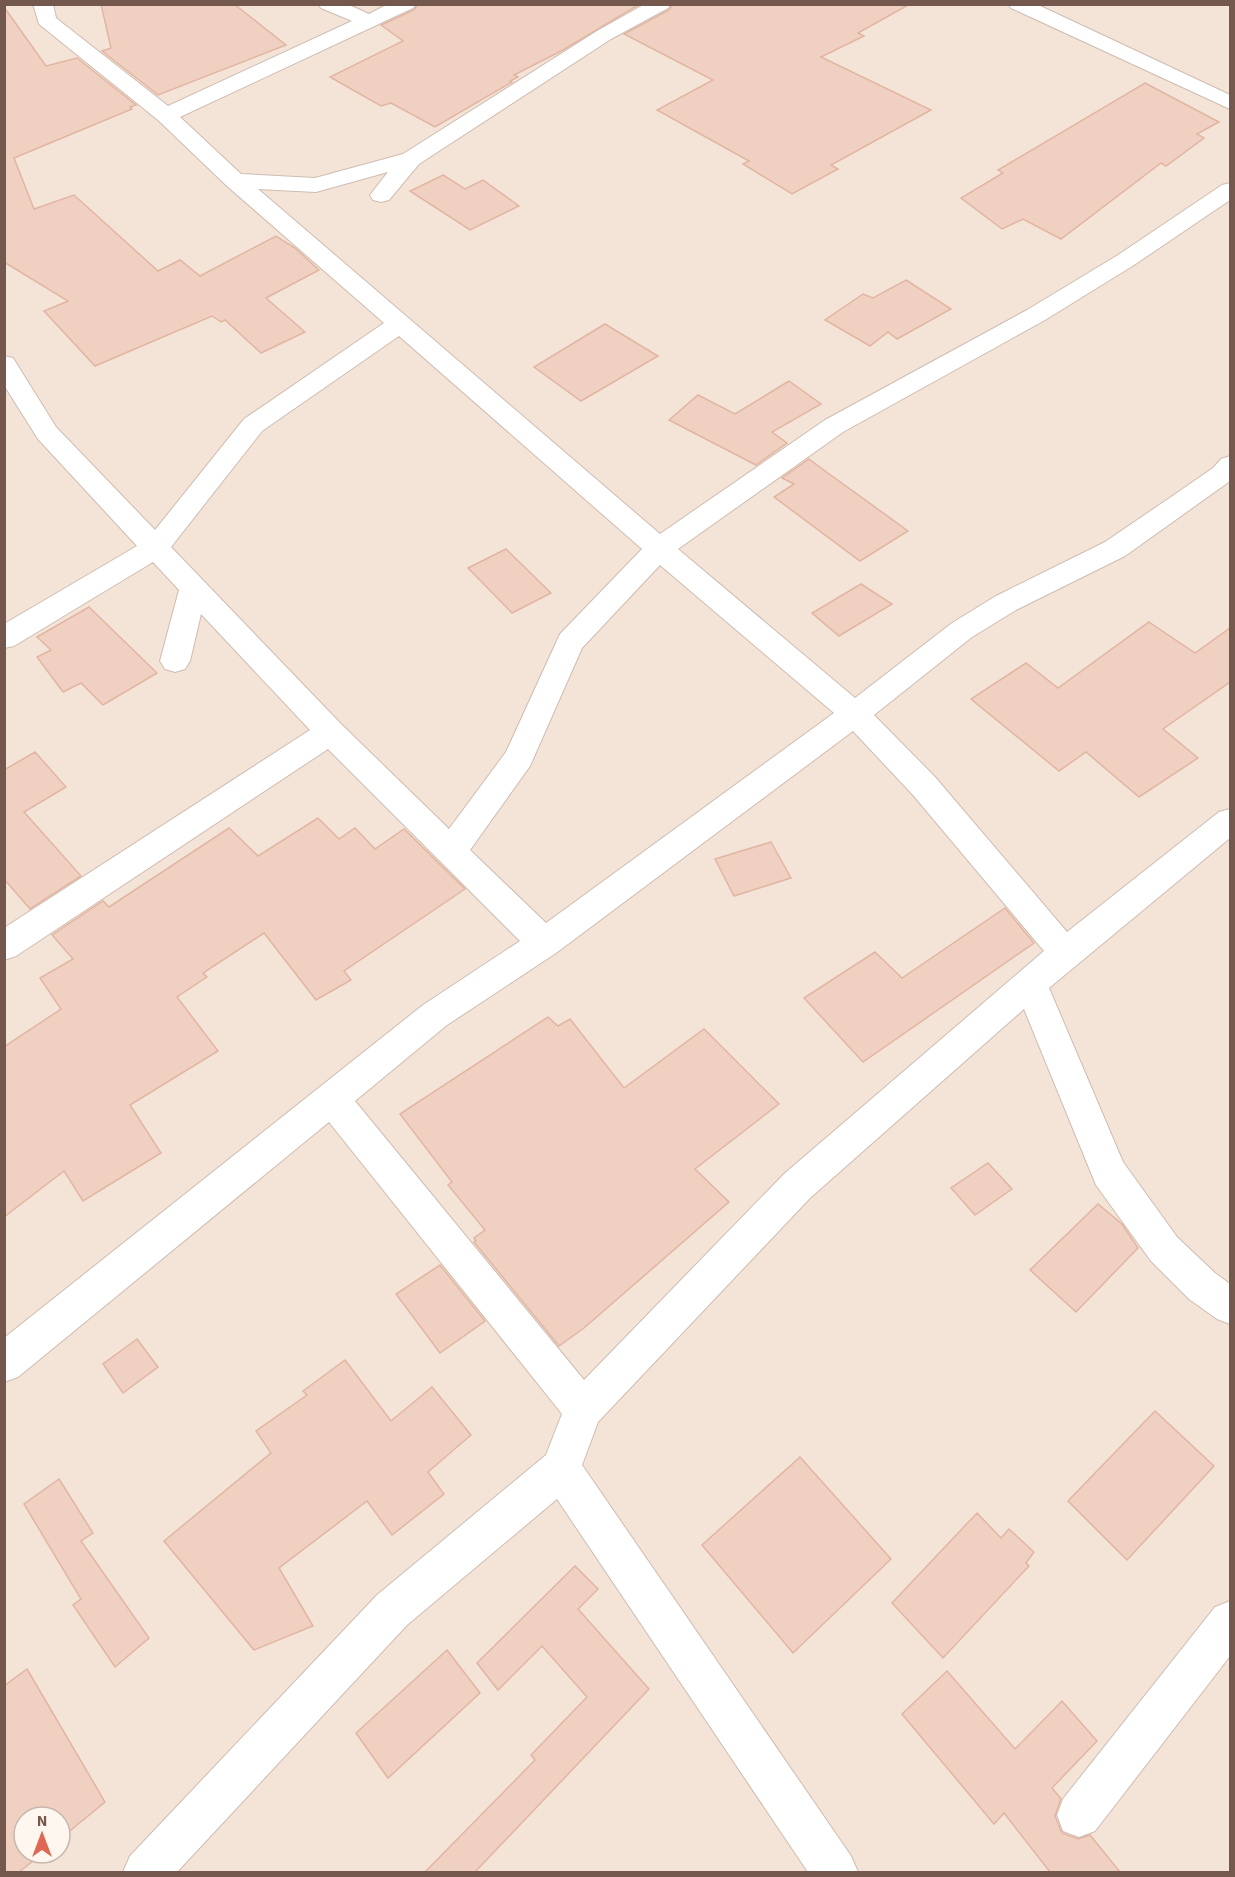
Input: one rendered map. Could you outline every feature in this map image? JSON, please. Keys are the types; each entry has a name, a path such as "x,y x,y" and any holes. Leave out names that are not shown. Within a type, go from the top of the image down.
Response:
{"street":[{"path":"43,4 46,20 166,115 235,181 767,642 855,714 924,786 1065,953"},
{"path":"328,4 372,22"},
{"path":"166,115 372,22 406,4"},
{"path":"381,195 411,159 594,41 661,4"},
{"path":"1018,4 1230,102"},
{"path":"235,181 316,185 411,159"},
{"path":"451,851 519,758 570,642 660,548 834,426 1036,315 1126,260 1230,190"},
{"path":"4,638 155,548 253,424 401,323"},
{"path":"4,364 16,406 47,433 330,732 544,943"},
{"path":"4,1363 435,1015 544,943 855,714 962,630 1005,603 1115,549 1181,504 1222,474 1230,465"},
{"path":"175,661 194,586"},
{"path":"4,946 330,732"},
{"path":"146,1872 392,1610 561,1469 583,1409 797,1186 1065,953 1230,820"},
{"path":"1030,983 1109,1173 1164,1249 1202,1286 1230,1306"},
{"path":"331,1098 583,1409"},
{"path":"561,1469 835,1872"},
{"path":"1079,1815 1230,1622"}],"shaded area":[{"path":"5,5 1230,5 1230,1872 5,1872"}],"building":[{"path":"101,4 234,4 286,45 158,95 102,51 111,48"},
{"path":"418,4 640,4 563,50 514,75 518,77 510,81 512,82 435,127 391,103 381,106 330,77 403,41 381,25 414,10"},
{"path":"673,4 910,4 858,33 864,36 821,57 931,110 831,165 838,169 792,194 743,164 749,161 657,110 713,80 624,34 669,10"},
{"path":"4,7 46,66 77,58 136,105 130,107 132,109 14,158 34,209 74,195 158,271 180,260 200,276 276,236 295,248 319,270 266,298 305,332 261,353 225,320 221,322 212,316 95,366 44,311 68,301 4,262"},
{"path":"1145,83 1219,122 1197,134 1204,138 1166,166 1161,163 1061,239 1023,219 1002,229 961,198 1003,173 998,170"},
{"path":"443,175 465,189 483,180 519,206 470,230 410,191"},
{"path":"906,280 951,309 897,339 888,332 870,346 825,320 863,294 873,298"},
{"path":"605,324 658,356 581,401 534,367"},
{"path":"789,381 821,404 772,432 787,443 756,465 669,420 698,395 735,414"},
{"path":"809,459 908,531 860,561 774,497 794,484 782,478"},
{"path":"506,549 551,593 512,613 468,568"},
{"path":"861,584 892,604 839,636 812,613"},
{"path":"89,607 157,673 103,705 81,683 63,692 37,657 51,650 37,637"},
{"path":"1149,622 1195,653 1230,628 1230,682 1163,729 1198,758 1139,797 1086,752 1059,771 971,699 1026,663 1058,688"},
{"path":"35,752 66,787 24,812 81,876 30,909 4,879 4,770"},
{"path":"318,818 339,839 355,828 375,849 404,829 465,889 344,971 351,980 316,1000 264,933 203,973 207,977 177,997 218,1051 130,1105 161,1153 83,1201 64,1171 4,1217 4,1047 61,1009 40,978 73,959 52,935 103,901 109,907 229,828 258,856"},
{"path":"771,842 791,878 734,896 715,859"},
{"path":"1005,908 1034,943 863,1062 804,998 875,952 902,978"},
{"path":"548,1017 558,1026 570,1019 624,1088 704,1029 779,1104 695,1169 729,1202 584,1328 559,1346 474,1242 476,1241 474,1238 485,1230 448,1185 452,1182 400,1114"},
{"path":"988,1163 1012,1189 975,1215 951,1188"},
{"path":"1098,1204 1122,1224 1138,1248 1076,1312 1030,1270"},
{"path":"440,1265 485,1321 440,1353 396,1294"},
{"path":"137,1339 158,1367 123,1393 103,1364"},
{"path":"345,1360 391,1421 432,1387 471,1435 428,1472 444,1494 392,1535 367,1501 279,1568 313,1626 254,1650 164,1541 271,1453 256,1431 307,1395 303,1391"},
{"path":"1155,1411 1214,1466 1127,1560 1068,1501"},
{"path":"800,1457 891,1559 793,1653 702,1545"},
{"path":"59,1479 93,1533 81,1541 149,1638 115,1667 73,1605 81,1599 24,1504"},
{"path":"977,1513 1001,1538 1009,1529 1034,1552 1026,1563 1029,1566 943,1658 892,1603"},
{"path":"575,1566 598,1589 578,1609 649,1689 475,1872 425,1872 535,1760 531,1755 587,1697 542,1646 498,1690 477,1663"},
{"path":"447,1650 480,1693 388,1778 356,1733"},
{"path":"27,1669 105,1802 72,1829 72,1805 12,1805 12,1865 28,1865 19,1872 4,1872 4,1686"},
{"path":"947,1671 1015,1749 1062,1701 1097,1741 1052,1788 1061,1799 1055,1816 1062,1833 1078,1839 1090,1835 1120,1872 1050,1872 1004,1813 994,1824 902,1714"}]}
